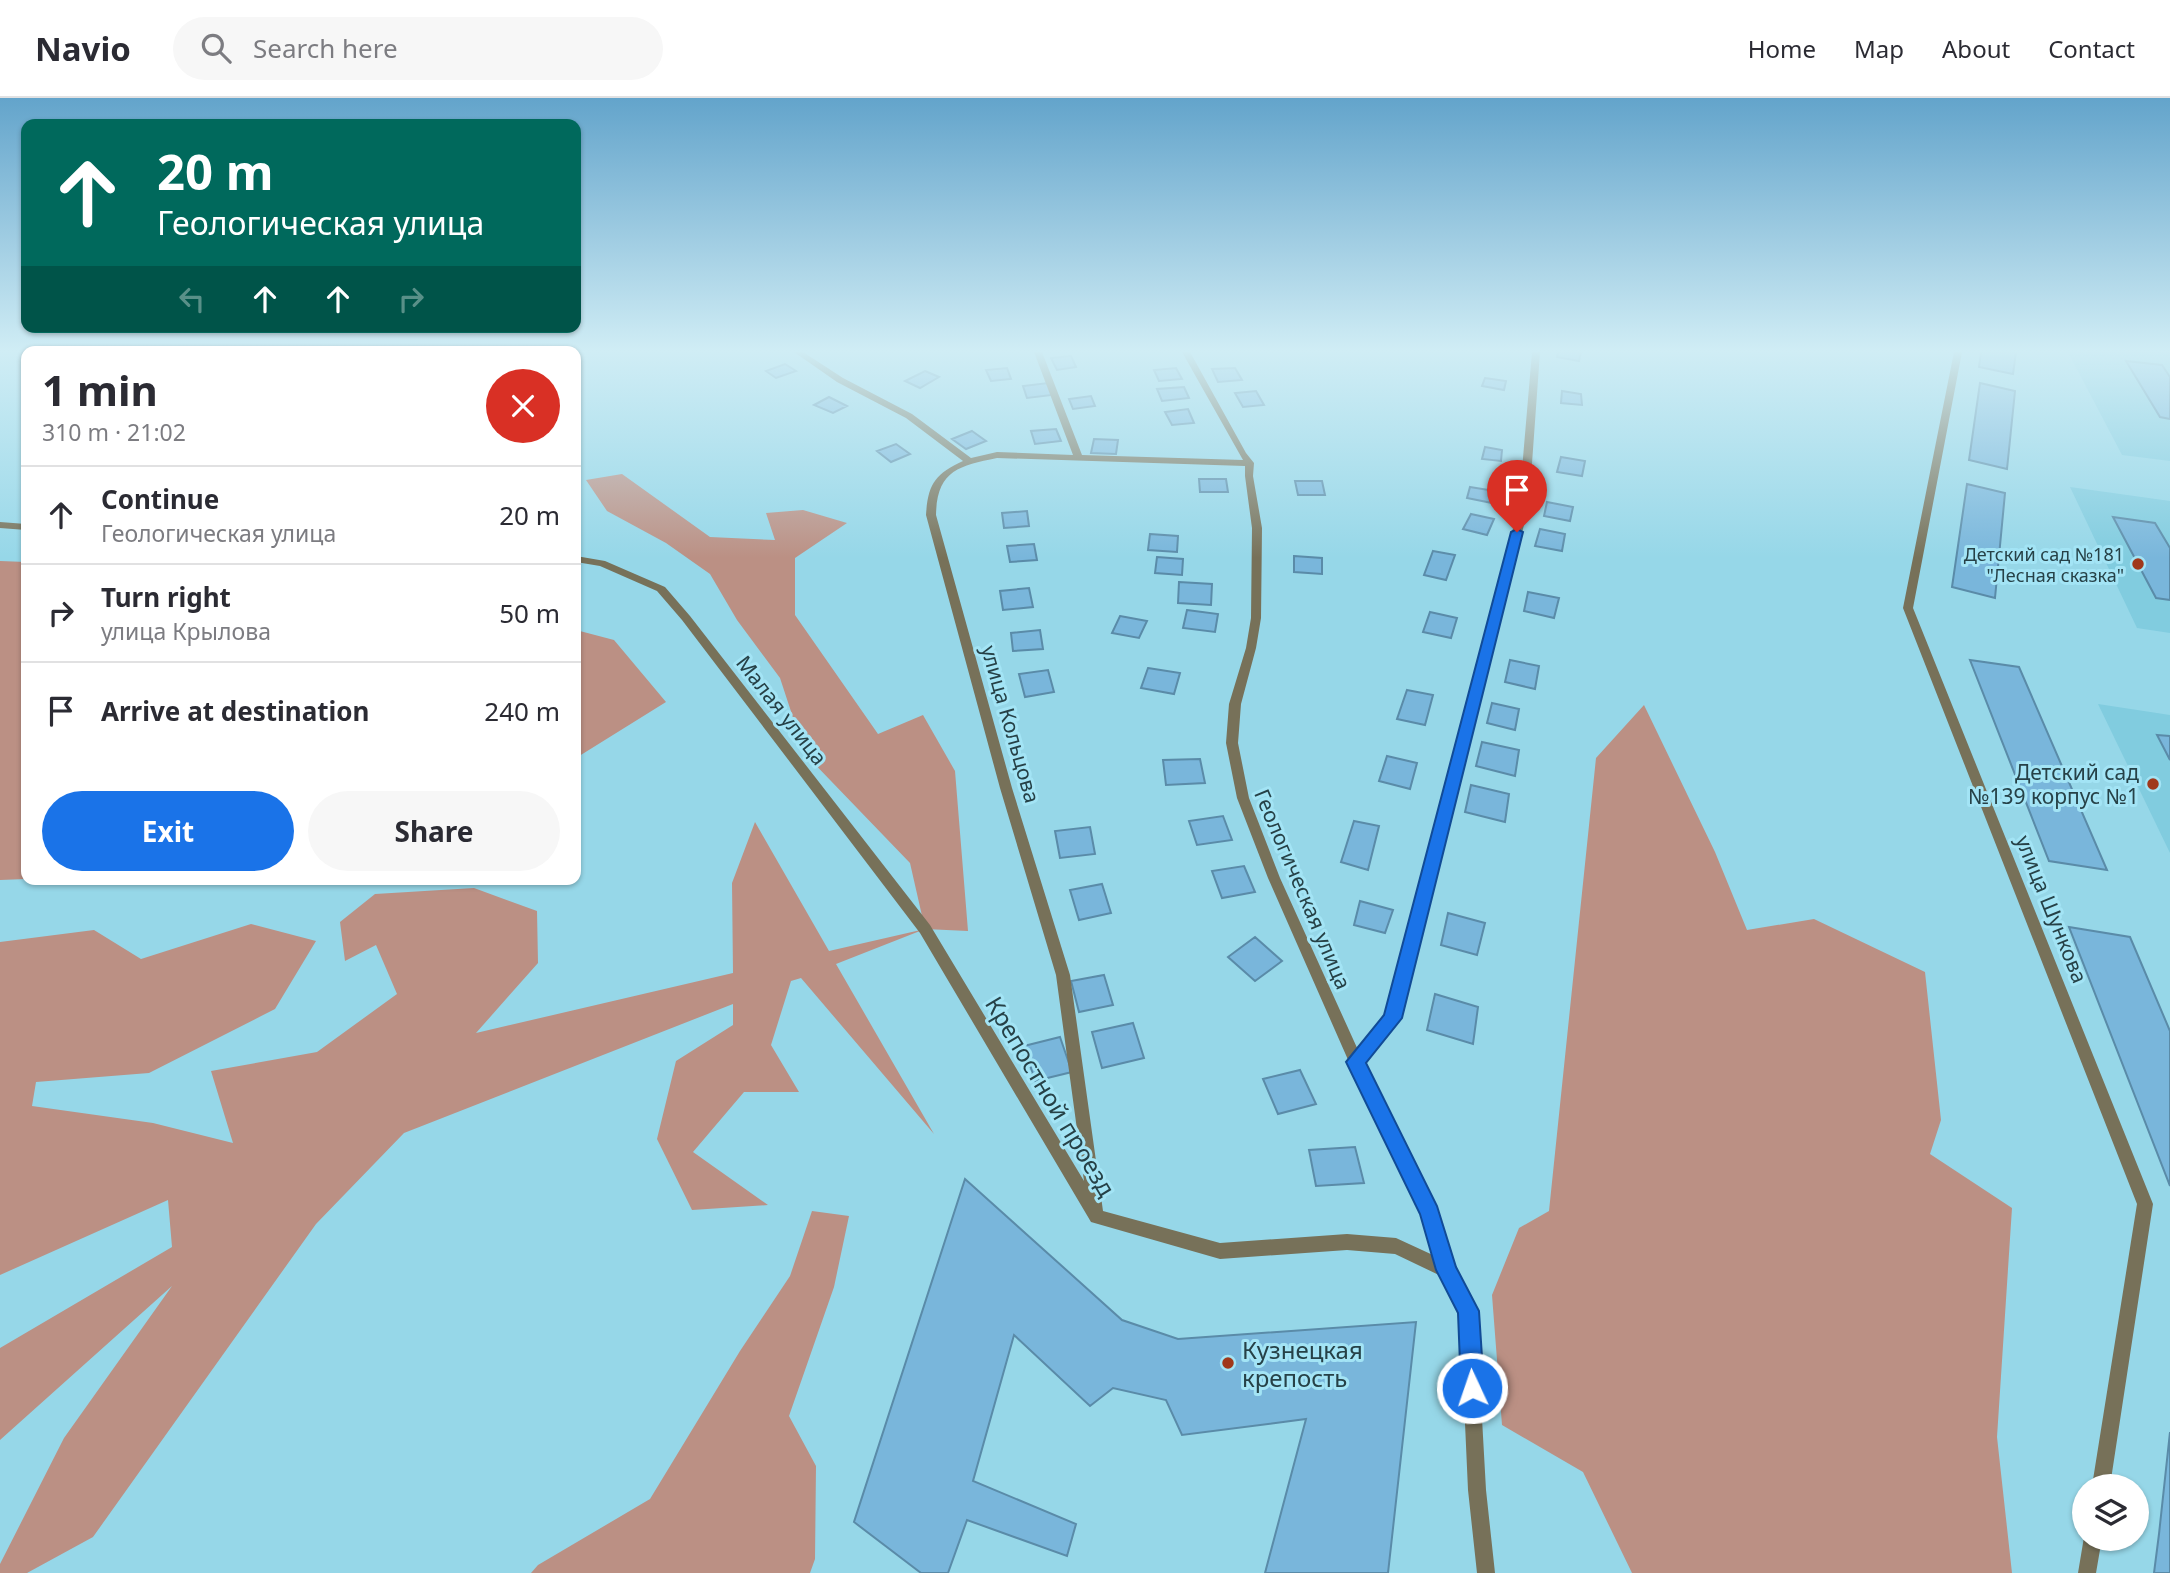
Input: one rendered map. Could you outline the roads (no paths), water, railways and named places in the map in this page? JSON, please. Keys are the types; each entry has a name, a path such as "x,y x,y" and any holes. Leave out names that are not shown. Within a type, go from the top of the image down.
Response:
{"street":[{"path":"915,421 969,461 997,455 1250,463"},
{"path":"1064,421 1078,457"},
{"name":"Геологическая улица","path":"1224,421 1250,463 1249,477 1257,528 1256,618 1251,648 1235,704 1231,743 1242,798 1269,867 1356,1062 1430,1212 1447,1270"},
{"path":"1356,1062 1393,1018 1524,505 1531,421"},
{"name":"улица Шункова","path":"1945,421 1909,608 2145,1204 2103,1474"},
{"name":"улица Кольцова","path":"969,461 943,473 931,494 930,515 1006,788 1063,975 1097,1217"},
{"path":"0,524 21,526"},
{"name":"Малая улица","path":"581,560 602,563 661,589 925,929"},
{"name":"Крепостной проезд","path":"925,929 1097,1217 1220,1251 1348,1242 1396,1246 1447,1270"},
{"path":"1447,1270 1468,1311 1478,1490 1486,1573"},
{"path":"2087,1573 2091,1551"}],"place":[{"name":"Детский сад №181 \"Лесная сказка\"","path":"2138,564"},
{"name":"Детский сад №139 корпус №1","path":"2153,784"},
{"name":"Кузнецкая крепость","path":"1228,1363"}]}
